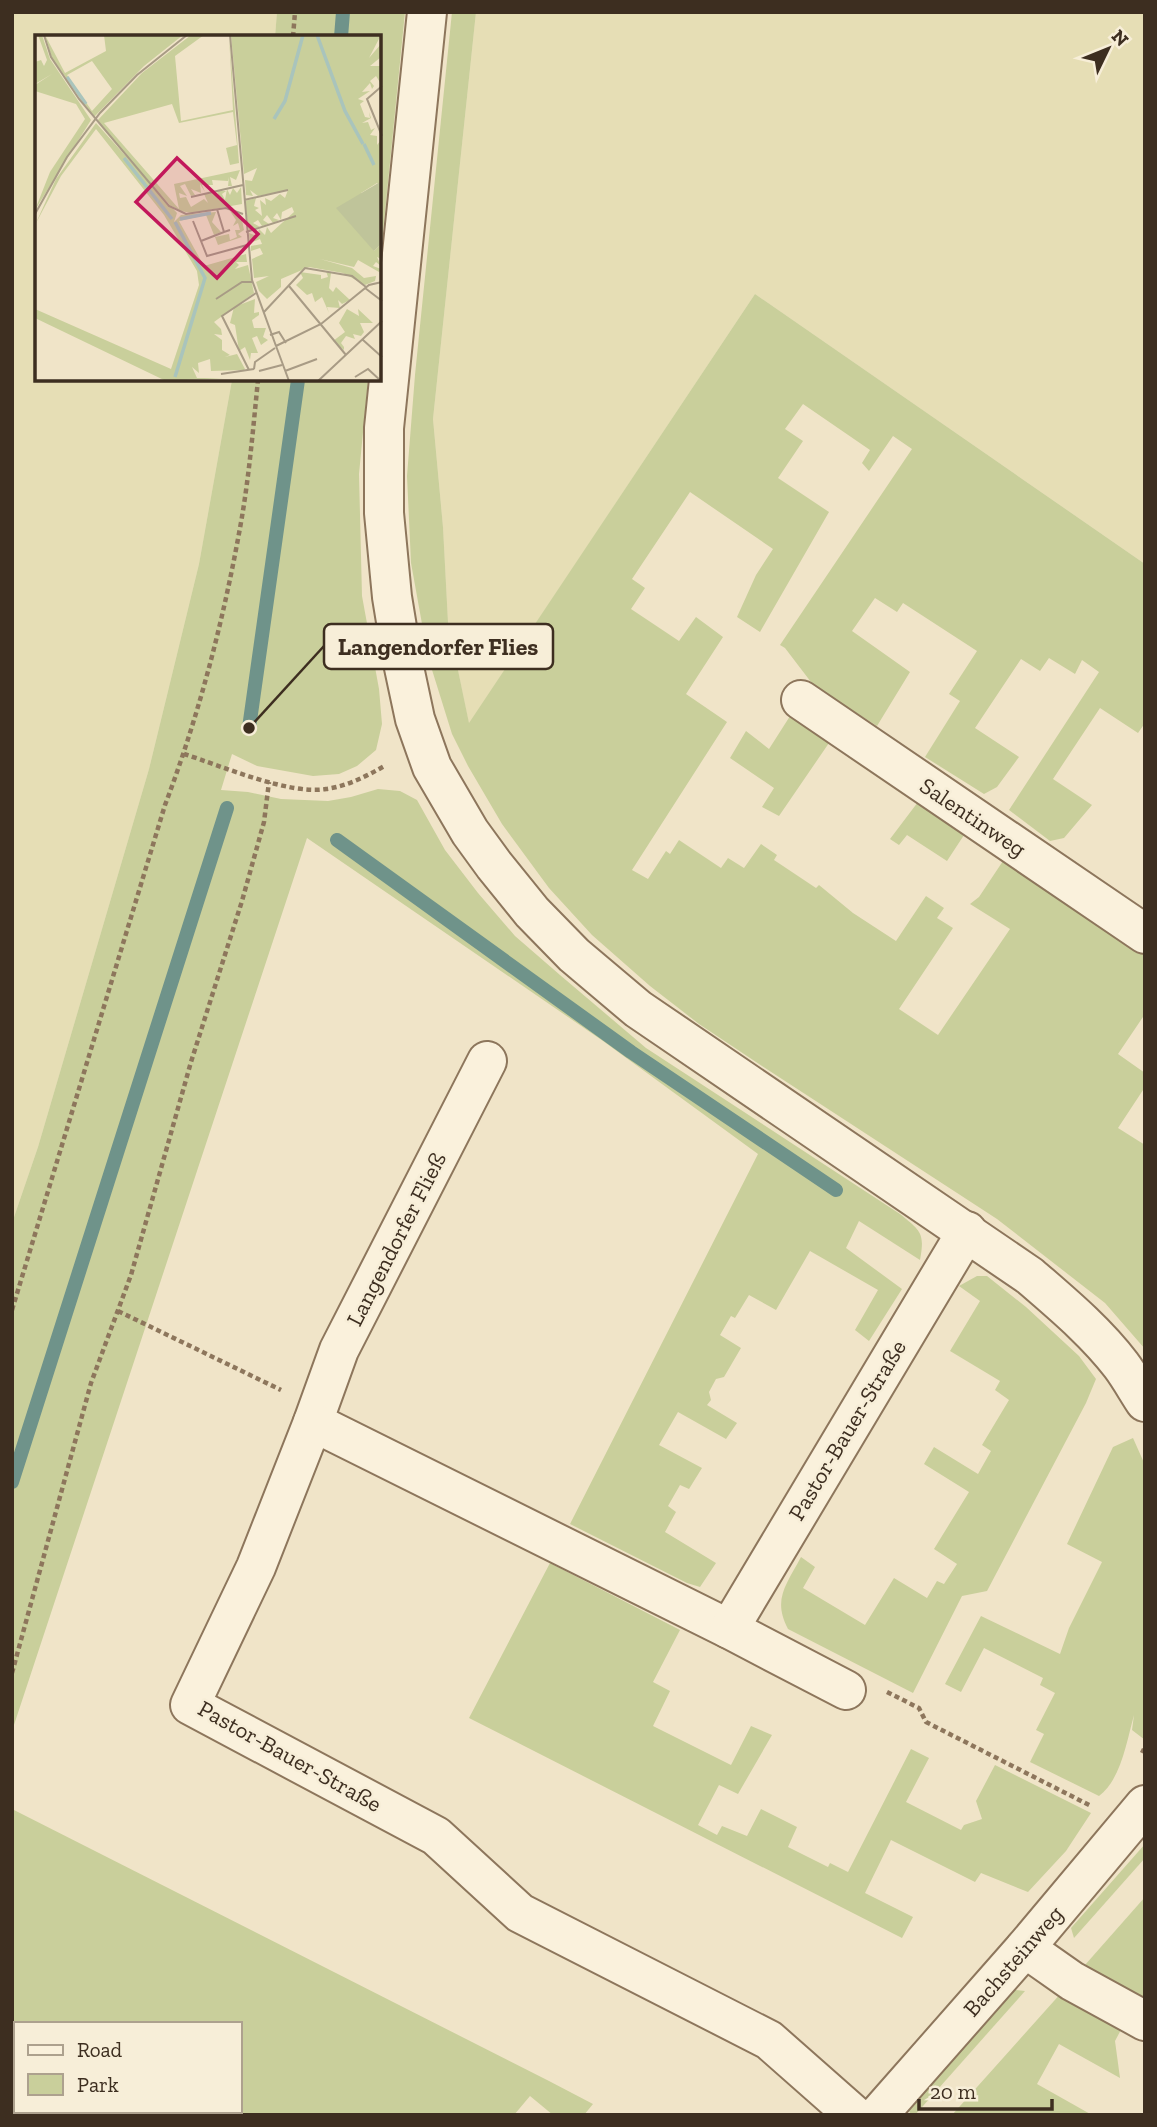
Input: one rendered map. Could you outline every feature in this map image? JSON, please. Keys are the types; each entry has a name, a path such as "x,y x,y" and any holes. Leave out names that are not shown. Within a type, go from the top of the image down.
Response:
{"street":[{"path":"427,12 384,428 384,513 392,597 415,719 432,766 470,832 494,865 532,912 574,955 638,1009 1030,1276 1071,1311 1121,1364 1145,1402"},
{"name":"Salentinweg","path":"801,700 1145,934"},
{"name":"Langendorfer Fließ","path":"316,1415 339,1350 487,1061"},
{"name":"Pastor-Bauer-Straße","path":"729,1629 967,1231"},
{"path":"316,1415 846,1690"},
{"name":"Pastor-Bauer-Straße","path":"316,1415 256,1567 190,1705 436,1836 520,1913 769,2040 854,2115"},
{"name":"Bachsteinweg","path":"878,2115 1025,1948 1145,1805"},
{"path":"1025,1948 1072,1981 1145,2021"}],"path":[{"path":"293,35 295,12"},
{"path":"12,1310 217,639 240,527 258,382"},
{"path":"184,754 270,782 324,790 348,785 371,774 423,741"},
{"path":"12,1673 91,1383 131,1275 191,1062 242,901 264,822 270,782"},
{"path":"118,1311 316,1415"},
{"path":"885,1690 919,1708 926,1721 1100,1811"}],"shaded area":[{"path":"12,12 277,12 275,35 35,35 35,382 232,382 199,564 149,769 38,1147 12,1223"},
{"path":"476,12 1145,12 1145,564 755,294 469,724 448,622 433,419"}],"green space":[{"path":"277,12 405,12 382,243 382,35 275,35"},
{"path":"452,12 476,12 433,419 448,622 469,723 755,294 1145,564 1145,723 1138,733 1100,708 1053,779 1092,805 1064,838 1050,841 1009,810 1099,672 1082,660 1075,674 1049,658 1040,671 1021,659 975,728 1019,757 997,787 984,794 925,757 960,701 949,694 977,651 903,603 897,612 875,598 852,631 910,672 877,726 814,686 780,645 912,449 893,436 869,471 862,463 870,450 803,404 785,429 803,441 778,478 829,512 760,632 737,617 756,575 773,549 690,492 632,579 645,588 631,609 679,641 696,617 723,637 686,694 727,722 632,870 648,879 666,851 670,854 679,840 721,868 728,858 744,868 761,844 777,855 774,860 816,888 819,885 853,913 896,941 926,896 944,908 937,918 953,928 899,1009 938,1035 1010,929 970,904 979,897 1005,858 1145,953 1145,1014 1118,1054 1145,1073 1145,1087 1118,1128 1145,1145 1145,1349 1105,1303 997,1219 699,1024 650,986 592,935 549,888 502,824 468,766 452,734 428,657 411,563 407,476"},
{"path":"232,382 368,382 359,474 362,596 379,689 382,724 376,750 357,766 339,774 313,776 257,766 232,754 221,790 281,799 328,801 378,789 400,791 417,800 445,850 515,936 646,1048 900,1214 920,1233 920,1260 859,1221 846,1248 902,1289 869,1341 855,1330 878,1290 810,1251 776,1310 749,1295 735,1318 731,1316 720,1335 741,1348 724,1377 716,1379 709,1392 711,1400 707,1405 737,1423 726,1439 678,1412 659,1445 702,1468 689,1489 680,1485 668,1506 676,1512 665,1532 716,1563 700,1587 570,1524 758,1154 603,1041 307,838 12,1731 12,1223 38,1147 149,769 199,564"},
{"path":"792,713 831,740 779,816 762,807 774,788 730,758 746,731 769,749"},
{"path":"918,802 966,832 947,861 907,835 899,845 890,839"},
{"path":"977,1276 987,1276 1026,1307 1079,1356 1096,1379 987,1591 962,1596 913,1693 788,1629 783,1618 781,1600 801,1557 815,1567 803,1588 865,1625 894,1578 927,1598 937,1581 944,1584 957,1564 934,1549 969,1492 924,1464 934,1447 978,1474 991,1451 982,1445 1009,1400 995,1390 1000,1381 950,1351 980,1301 959,1286"},
{"path":"1133,1438 1145,1465 1145,1740 1132,1730 1134,1715 1118,1770 1107,1789 1099,1796 1030,1762 1044,1734 1036,1730 1055,1693 1040,1685 1043,1678 984,1648 961,1692 945,1684 981,1616 1060,1654 1069,1628 1102,1562 1067,1544 1113,1447"},
{"path":"550,1563 680,1630 653,1682 670,1691 653,1726 731,1765 751,1726 772,1735 738,1794 719,1785 698,1825 717,1835 722,1826 747,1836 761,1809 797,1827 788,1847 828,1867 830,1863 848,1872 911,1749 929,1758 906,1802 961,1830 964,1825 982,1819 976,1801 995,1765 1091,1813 1066,1851 1028,1892 981,1873 975,1882 891,1840 865,1893 913,1917 902,1938 469,1718"},
{"path":"12,1809 593,2104 584,2115 553,2115 530,2096 514,2115 12,2115"},
{"path":"1145,1844 1145,1858 1074,1938 1071,1928"},
{"path":"1145,1897 1145,1998 1085,1965"},
{"path":"1015,1990 1025,1991 915,2115 912,2115 908,2110"},
{"path":"1062,1992 1123,2026 1115,2041 1120,2078 1059,2044 1037,2084 1092,2115 952,2115"}],"waterway":[{"path":"341,35 343,12"},
{"path":"249,728 298,382"},
{"path":"12,1482 227,808"},
{"path":"337,840 631,1052 836,1190"}],"place":[{"name":"Langendorfer Flies","path":"249,728"}]}
